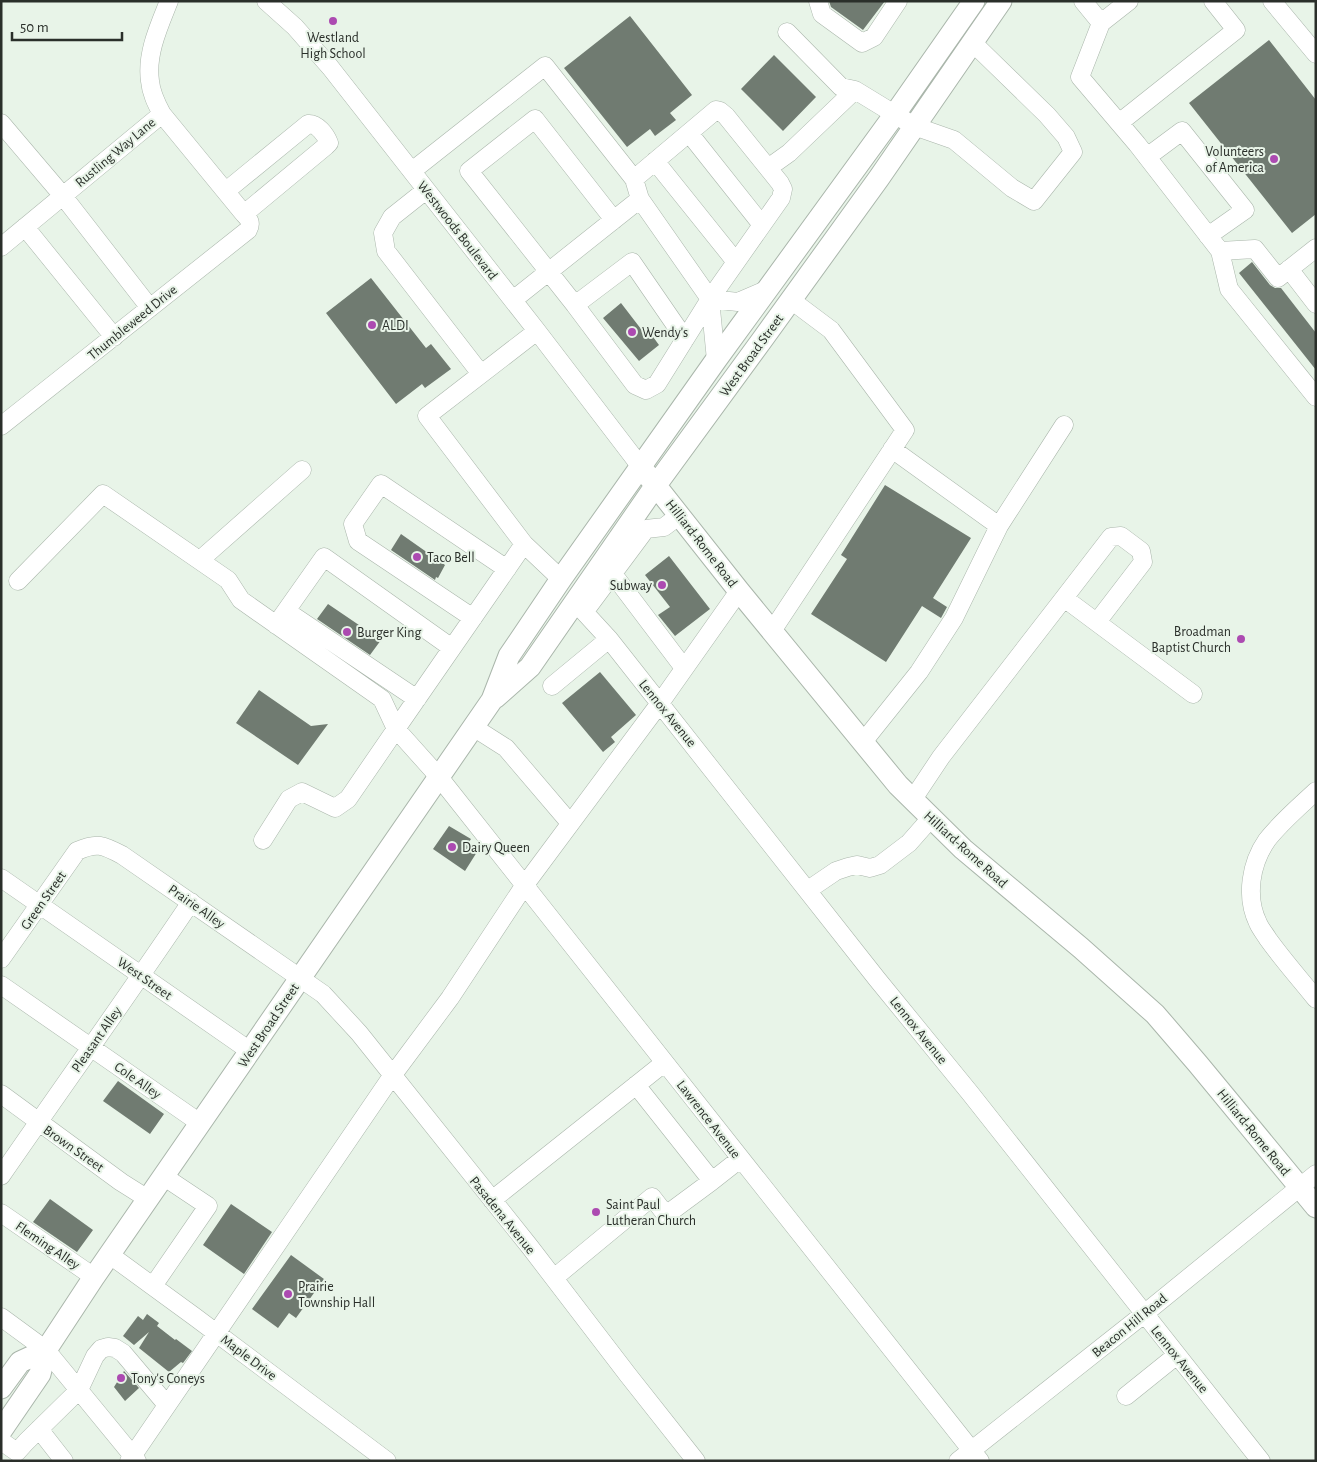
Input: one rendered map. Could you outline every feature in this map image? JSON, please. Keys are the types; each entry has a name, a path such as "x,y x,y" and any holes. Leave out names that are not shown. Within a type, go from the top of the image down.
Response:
{"main road":[{"name":"West Broad Street","path":"492,700 509,656 561,578 716,360 895,114 974,1"},
{"name":"West Broad Street","path":"1,1431 40,1374 46,1350 94,1277 438,777 492,700 530,667 580,606 656,485 791,300 1001,1"},
{"name":"Hilliard-Rome Road","path":"641,467 739,591 898,784 963,849 1081,948 1155,1014 1204,1071 1308,1181 1316,1207"},
{"path":"1,1388 20,1362 46,1350"}],"street":[{"name":"Rustling Way Lane","path":"1,247 162,114 154,99 150,80 150,57 169,1"},
{"name":"Westwoods Boulevard","path":"266,1 295,27 330,67 641,467"},
{"path":"818,1 822,14 862,43 874,36 898,1"},
{"path":"1083,1 1101,23"},
{"path":"1129,1 1101,23 1080,77 1147,157 1220,251 1229,289 1316,397"},
{"path":"1119,123 1236,30 1213,1"},
{"path":"1272,1 1316,54"},
{"path":"787,32 841,87 855,90 914,126 954,140 1012,188 1034,201 1073,152 1066,137 1047,115 972,42"},
{"path":"412,171 545,66 634,179 640,199 710,299 716,360"},
{"path":"768,168 789,153 855,90"},
{"path":"614,220 535,119 469,170 635,385 646,390 657,384 710,299 781,198 783,190 780,183 726,116 716,110 634,179"},
{"path":"162,114 244,214 329,143 316,125 308,124 226,191"},
{"path":"1,123 63,196 150,308"},
{"path":"1147,157 1182,131 1245,210 1208,236"},
{"path":"689,132 762,225"},
{"path":"655,161 736,262"},
{"path":"426,190 392,217 383,233 386,251 482,374"},
{"path":"513,300 640,199"},
{"name":"Thumbleweed Drive","path":"2,423 248,230 250,221 244,214"},
{"path":"25,227 114,337"},
{"path":"1220,251 1255,249 1278,278 1316,248"},
{"path":"575,305 632,262 685,339"},
{"path":"1289,269 1316,304"},
{"path":"710,299 738,302 768,289"},
{"path":"772,631 905,430 831,330 791,300"},
{"path":"537,332 428,416 524,544 561,578"},
{"path":"863,742 918,672 954,618 999,526 1064,425"},
{"path":"892,449 999,526"},
{"path":"200,560 302,470"},
{"path":"473,618 358,540 353,524 381,484 507,569"},
{"path":"18,581 103,494 228,580 241,600 281,618 417,699"},
{"path":"580,606 613,574 646,529 664,527 680,515"},
{"path":"913,799 941,757 1111,537 1121,536 1141,551 1143,562 1096,622"},
{"path":"263,840 289,799 302,792 335,808 348,799 524,544"},
{"path":"281,618 324,557 452,648"},
{"path":"613,574 684,668"},
{"path":"1,1316 46,1350 133,1459 167,1405 392,1076 450,998 524,886 660,702 739,591"},
{"path":"1064,598 1193,694"},
{"name":"Lennox Avenue","path":"580,606 610,639 877,979 976,1100 1261,1461"},
{"name":"Lawrence Avenue","path":"281,618 382,699 396,729 438,777 740,1159 970,1457"},
{"path":"552,686 610,639"},
{"path":"473,727 506,748 570,823"},
{"path":"1316,791 1280,825 1258,854 1253,870 1251,890 1252,907 1258,924 1277,951 1316,998"},
{"path":"808,890 836,871 848,866 857,865 870,868 880,865 909,843 932,818"},
{"name":"Prairie Alley","path":"89,846 96,845 108,848 122,855 300,978"},
{"name":"Green Street","path":"1,960 77,851 89,846"},
{"name":"West Street","path":"1,878 250,1051"},
{"name":"Pleasant Alley","path":"1,1176 141,976 190,902"},
{"name":"Pasadena Avenue","path":"300,978 322,994 359,1033 554,1278 696,1461"},
{"name":"Cole Alley","path":"1,985 200,1123"},
{"path":"492,1200 664,1063"},
{"path":"636,1086 712,1181"},
{"name":"Brown Street","path":"1,1094 122,1182 148,1198"},
{"path":"554,1278 652,1197 666,1215 740,1159"},
{"path":"153,1286 208,1206 163,1176"},
{"name":"Beacon Hill Road","path":"970,1457 1308,1181"},
{"name":"Fleming Alley","path":"1,1213 94,1277"},
{"name":"Maple Drive","path":"110,1254 387,1461"},
{"path":"1,1441 15,1456 39,1429 79,1390 95,1356 101,1349 108,1347 115,1348 123,1353 167,1405"},
{"path":"1126,1396 1176,1355"},
{"path":"39,1429 64,1461"}],"building":[{"path":"829,1 885,1 863,30 831,7"},
{"path":"630,16 692,95 670,113 676,120 655,136 650,129 627,147 564,68"},
{"name":"Volunteers of America","path":"1269,40 1316,100 1316,214 1292,233 1189,103"},
{"path":"774,55 816,97 783,131 741,89"},
{"path":"1252,262 1270,285 1275,288 1281,288 1316,333 1316,370 1239,273"},
{"name":"ALDI","path":"371,278 426,348 431,344 451,369 425,388 422,384 396,404 326,313"},
{"name":"Wendy's","path":"621,303 641,329 645,326 659,345 639,361 603,318"},
{"path":"885,485 971,538 933,598 947,607 941,618 922,606 886,662 811,614 847,559 841,555"},
{"name":"Taco Bell","path":"401,534 445,565 438,578 436,577 435,580 391,550"},
{"path":"669,556 710,609 675,636 658,615 670,607 645,575"},
{"name":"Burger King","path":"328,604 381,640 370,655 317,619"},
{"path":"600,672 636,715 611,737 615,742 603,752 562,703"},
{"path":"259,690 311,726 328,724 298,765 236,723"},
{"name":"Dairy Queen","path":"449,826 471,839 467,845 477,852 465,871 433,849"},
{"path":"118,1081 164,1114 150,1134 103,1101"},
{"path":"50,1199 93,1230 77,1252 33,1222"},
{"path":"231,1204 272,1232 244,1274 203,1245"},
{"name":"Prairie Township Hall","path":"291,1255 324,1279 296,1318 289,1313 278,1328 252,1309"},
{"path":"147,1314 159,1323 157,1326 192,1351 183,1363 181,1362 169,1372 139,1348 149,1332 134,1345 123,1336 138,1316 143,1320"},
{"path":"124,1371 139,1388 125,1401 114,1387"}],"place":[{"name":"Westland High School","path":"333,21"},
{"name":"Volunteers of America","path":"1274,159"},
{"name":"ALDI","path":"372,325"},
{"name":"Wendy's","path":"632,332"},
{"name":"Taco Bell","path":"417,557"},
{"name":"Subway","path":"662,585"},
{"name":"Burger King","path":"347,632"},
{"name":"Broadman Baptist Church","path":"1241,639"},
{"name":"Dairy Queen","path":"452,847"},
{"name":"Saint Paul Lutheran Church","path":"596,1212"},
{"name":"Prairie Township Hall","path":"288,1294"},
{"name":"Tony's Coneys","path":"121,1378"}]}
